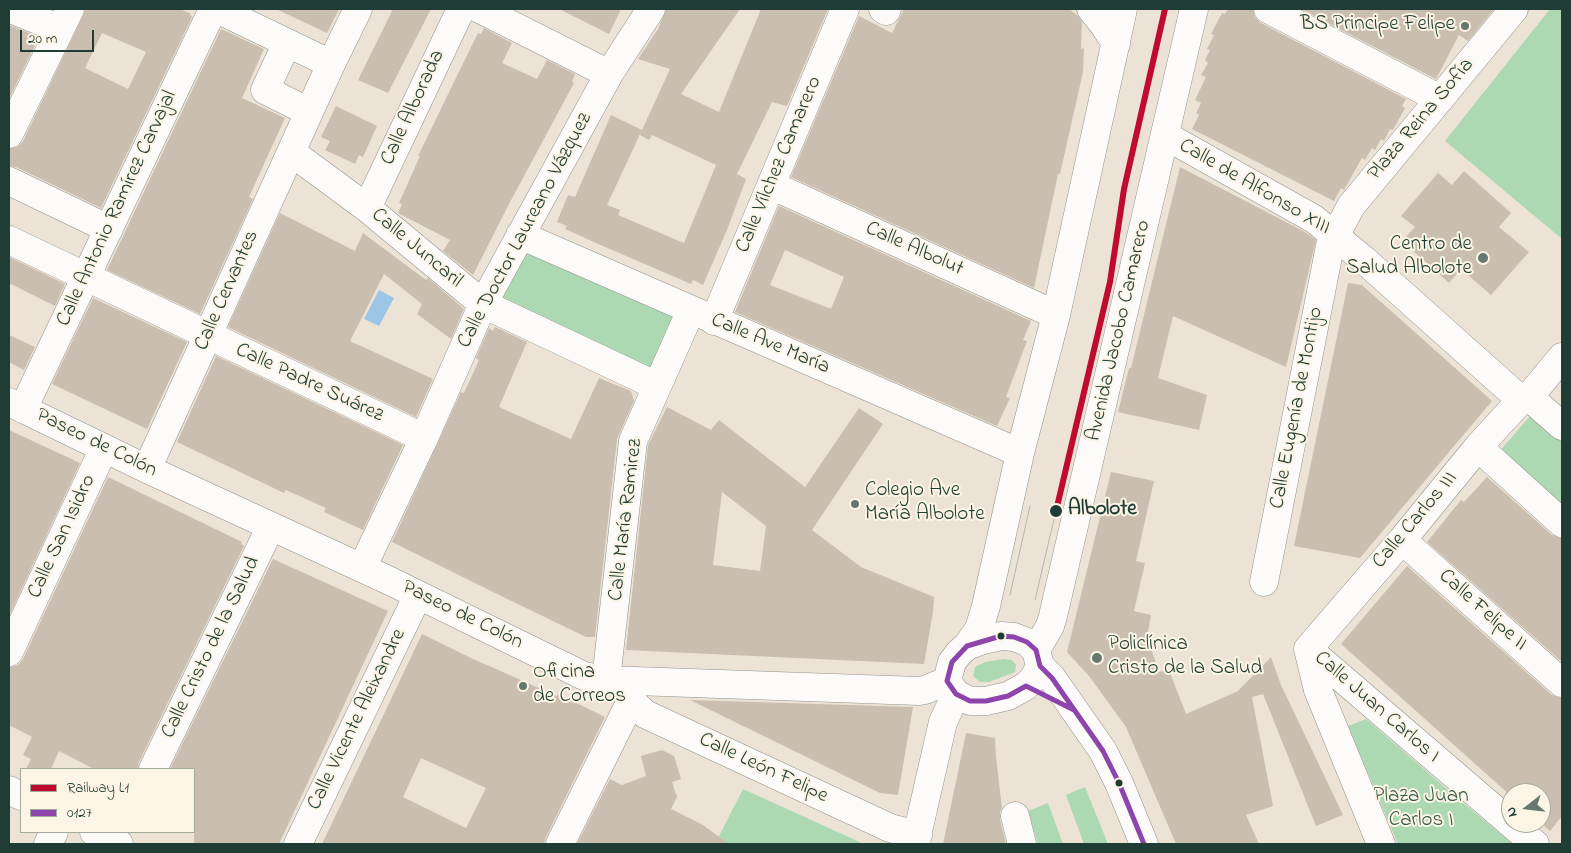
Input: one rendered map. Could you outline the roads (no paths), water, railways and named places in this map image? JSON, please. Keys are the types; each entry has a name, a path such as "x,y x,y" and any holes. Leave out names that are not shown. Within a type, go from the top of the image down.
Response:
{"street":[{"path":"9,134 65,19 11,9"},
{"name":"Calle Antonio Ramírez Carvajal","path":"16,405 86,276 213,9"},
{"path":"217,9 331,64"},
{"name":"Calle Cervantes","path":"147,469 331,64 358,9"},
{"name":"Calle Alborada","path":"367,208 460,9"},
{"path":"480,9 609,74"},
{"name":"Calle Doctor Laureano Vázquez","path":"362,568 424,438 483,304 609,74 652,9"},
{"name":"Calle Vílchez Camarero","path":"702,316 772,185 845,9"},
{"path":"883,9 886,11 887,9"},
{"path":"1090,9 1104,25 1116,44"},
{"path":"1034,667 1008,696 986,701 970,701 952,687 952,662 979,629 986,606 1020,453 1056,315 1123,9"},
{"name":"Avenida Jacobo Camarero","path":"1034,667 1053,616 1194,9"},
{"path":"1268,9 1440,99"},
{"name":"Plaza Reina Sofía","path":"1336,235 1351,206 1514,9"},
{"path":"288,43 265,90 309,112"},
{"name":"Calle de Alfonso XIII","path":"1166,136 1314,219 1336,235 1525,398 1562,426"},
{"name":"Calle Juncaril","path":"291,152 367,208 483,304 657,386"},
{"path":"9,181 109,229"},
{"name":"Calle Albolut","path":"772,185 1056,315"},
{"name":"Calle Ave María","path":"520,235 702,316 1020,453"},
{"name":"Calle Eugenía de Montijo","path":"1264,582 1330,246 1336,235"},
{"name":"Calle Padre Suárez","path":"9,240 424,438"},
{"name":"Calle María Ramirez","path":"560,844 621,687 610,653 633,442 657,386 702,316"},
{"path":"1525,398 1562,357"},
{"name":"Calle Carlos III","path":"1308,650 1478,447 1525,398"},
{"name":"Paseo de Colón","path":"16,405 147,469 362,568 584,676 621,687 919,691 952,687"},
{"path":"1478,447 1562,523"},
{"name":"Calle San Isidro","path":"9,652 104,448"},
{"name":"Calle Cristo de la Salud","path":"153,768 271,526"},
{"name":"Calle Felipe II","path":"1402,540 1562,683"},
{"name":"Calle Vicente Aleixandre","path":"298,844 418,595"},
{"path":"967,646 1002,636 1014,637 1027,642 1034,667 1085,723 1103,751 1144,844"},
{"name":"Calle Juan Carlos I","path":"1308,650 1318,690 1381,844"},
{"name":"Calle Juan Carlos I","path":"1308,650 1535,844"},
{"name":"Calle León Felipe","path":"621,687 645,714 917,840 952,687"},
{"path":"1015,816 1022,844"}],"water":[{"path":"379,290 394,298 379,326 364,319"}],"tram line":[{"path":"1010,595 1030,506"},
{"path":"1035,600 1056,511"}],"rail line":[{"name":"L1","path":"1056,511 1110,282 1124,189 1165,9"}],"place":[{"name":"BS Principe Felipe","path":"1465,26"},
{"name":"Centro de Salud Albolote","path":"1483,258"},
{"name":"Colegio Ave María Albolote","path":"855,504"},
{"name":"Albolote","path":"1056,511"},
{"name":"Policlínica Cristo de la Salud","path":"1097,658"},
{"name":"Oficina de Correos","path":"523,686"}],"park label":[{"name":"Plaza Juan Carlos I","path":"1421,810"}]}
